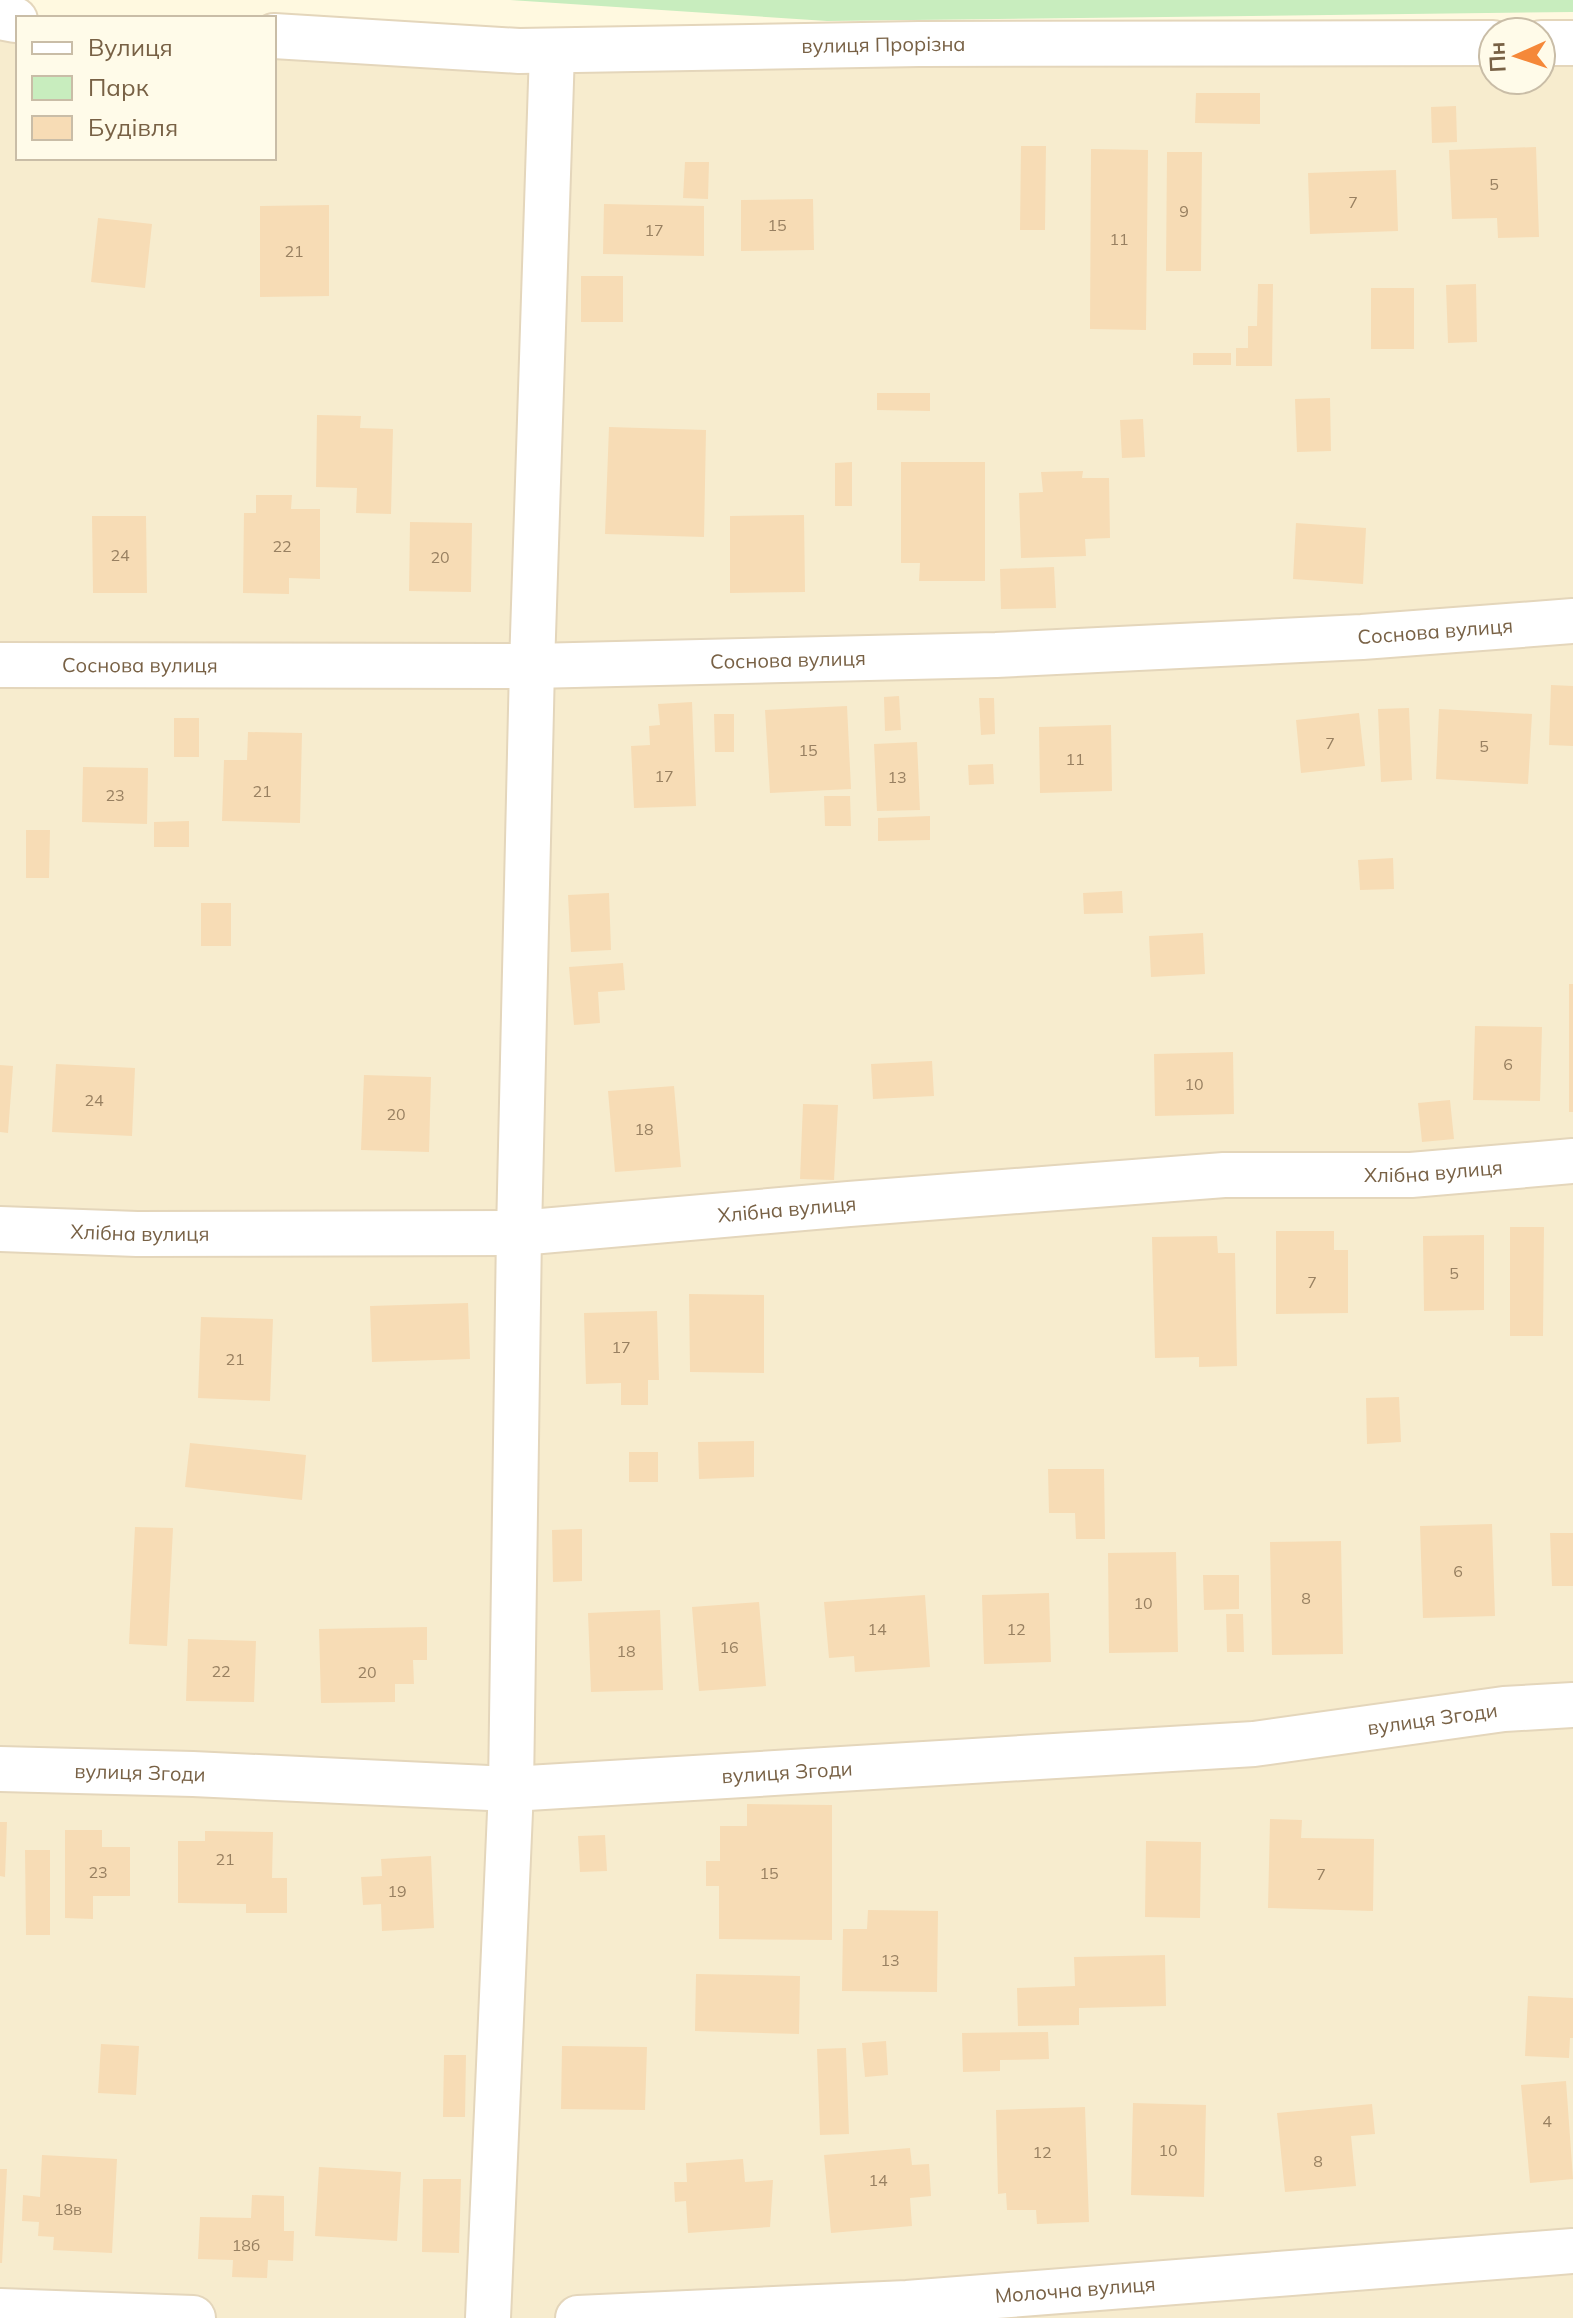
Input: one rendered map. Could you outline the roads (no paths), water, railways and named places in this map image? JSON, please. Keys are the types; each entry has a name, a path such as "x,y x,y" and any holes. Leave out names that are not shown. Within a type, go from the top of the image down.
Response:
{"street":[{"name":"вулиця Прорізна","path":"276,36 519,51 919,44 1477,43"},
{"path":"488,2318 511,1789 532,666 552,51"},
{"name":"Соснова вулиця","path":"0,665 532,666 996,655 1362,637 1573,621"},
{"name":"Хлібна вулиця","path":"0,1229 137,1234 519,1233 1224,1175 1411,1175 1573,1161"},
{"name":"вулиця Згоди","path":"0,1769 193,1774 511,1789 1254,1744 1504,1709 1573,1705"},
{"name":"Молочна вулиця","path":"578,2318 907,2303 1573,2251"},
{"path":"0,2311 193,2318"}]}
